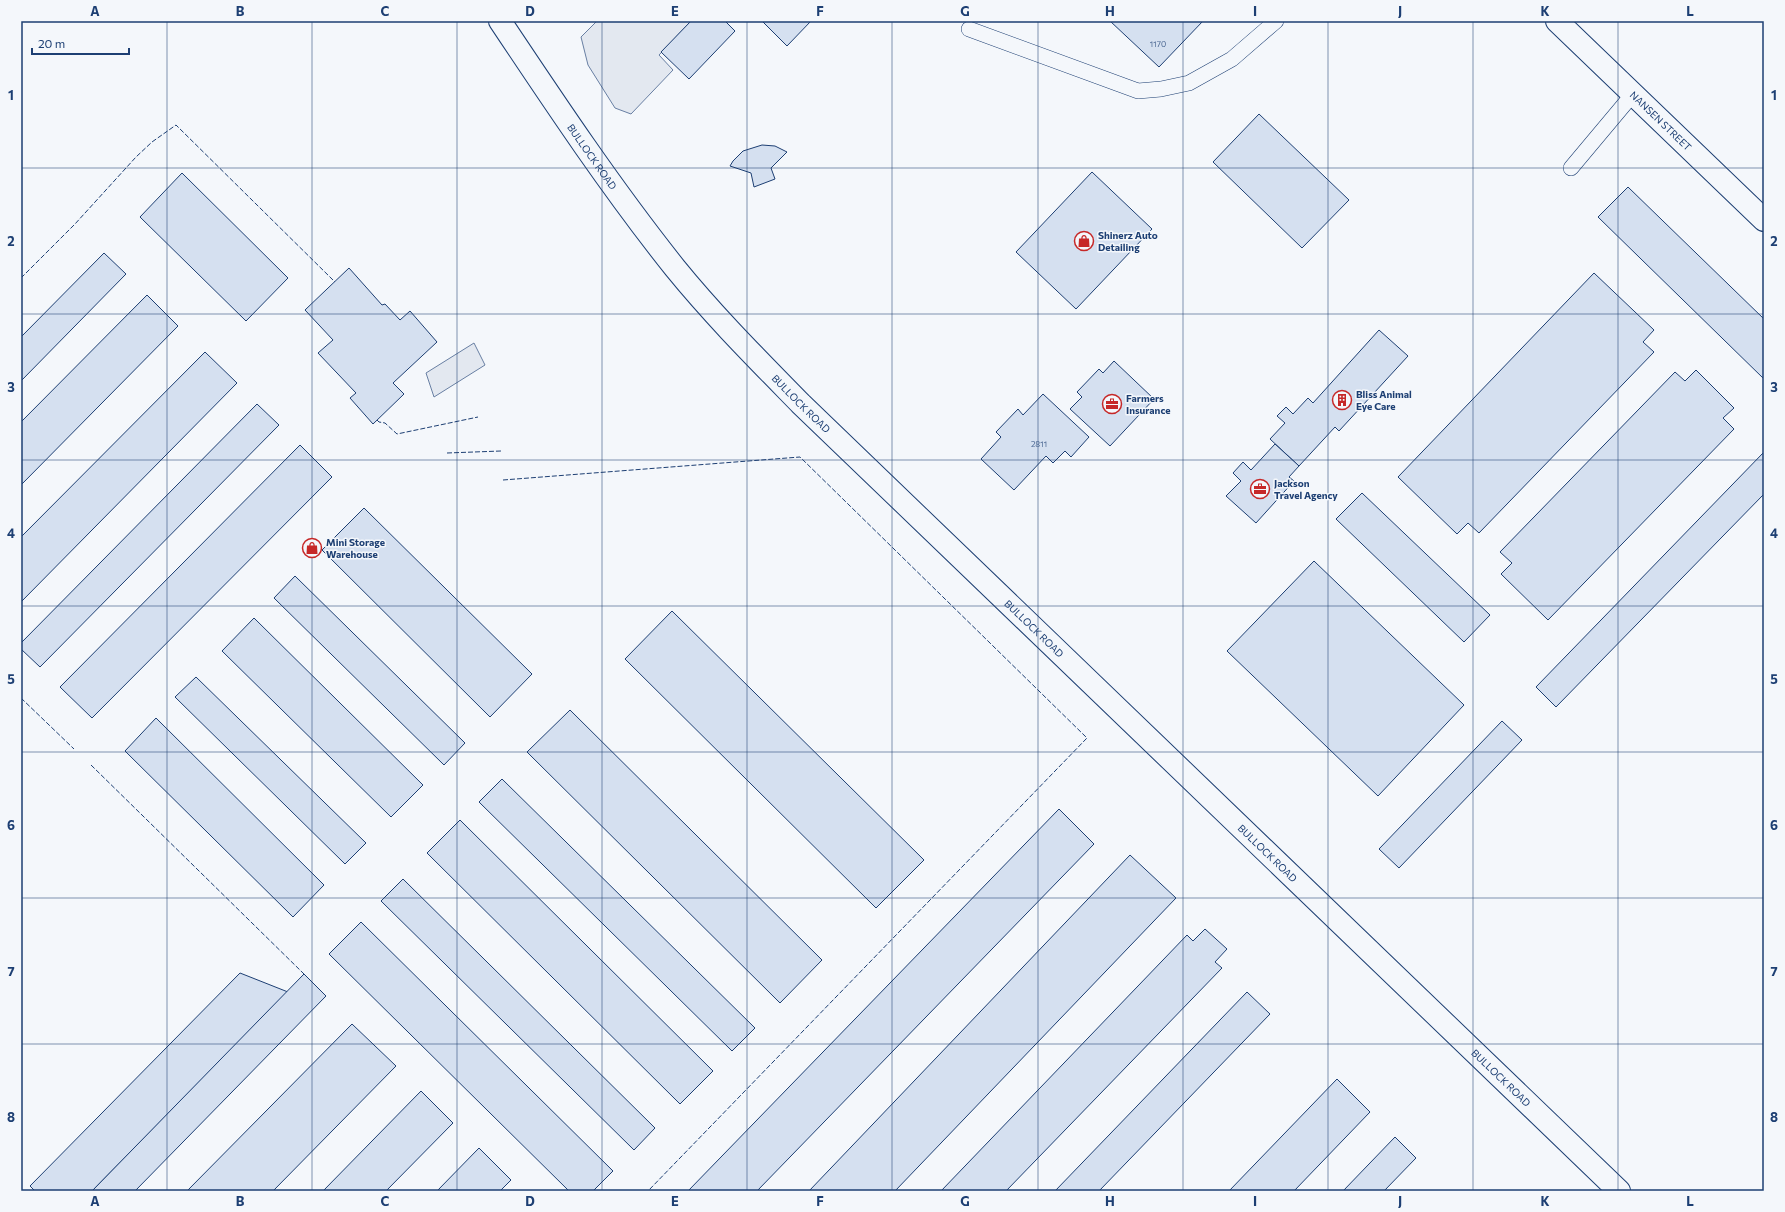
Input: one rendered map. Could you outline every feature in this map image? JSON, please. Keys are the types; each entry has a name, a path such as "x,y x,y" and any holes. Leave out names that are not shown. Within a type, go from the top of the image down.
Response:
{"street":[{"name":"BULLOCK ROAD","path":"500,21 617,193 676,270 737,339 840,441 1619,1191"},
{"name":"NANSEN STREET","path":"1557,21 1764,220"}],"lane":[{"path":"969,29 1138,91 1161,89 1189,83 1232,59 1276,21"},
{"path":"1570,168 1633,94"}],"shaded area":[{"path":"597,21 691,21 659,55 673,70 631,114 615,108 588,65 581,37"},
{"path":"474,343 485,365 434,397 426,373"}],"building":[{"path":"691,21 725,21 735,31 689,79 661,52"},
{"path":"762,21 811,21 787,46"},
{"path":"1110,21 1203,21 1159,67"},
{"path":"1259,114 1349,200 1302,248 1213,162"},
{"path":"762,145 775,146 787,152 771,168 775,179 754,187 751,173 730,166 743,151"},
{"name":"Shinerz Auto Detailing","path":"1092,172 1152,229 1076,309 1016,252"},
{"path":"182,173 288,278 246,321 140,217"},
{"path":"1628,187 1764,319 1764,379 1598,217"},
{"path":"104,253 126,274 21,381 21,337"},
{"path":"349,268 382,305 385,304 400,320 410,311 437,342 393,383 404,394 373,424 350,398 356,393 318,353 333,340 305,310"},
{"path":"1594,273 1654,330 1643,342 1654,352 1479,533 1468,523 1457,534 1398,477"},
{"path":"147,295 178,326 21,485 21,422"},
{"name":"Bliss Animal Eye Care","path":"1379,330 1408,356 1339,431 1335,427 1299,466 1270,439 1285,423 1277,416 1286,407 1293,414 1308,398 1313,403"},
{"path":"205,352 237,383 21,602 21,537"},
{"name":"Farmers Insurance","path":"1114,361 1154,399 1110,446 1070,409 1082,397 1077,392 1099,369 1103,373"},
{"path":"1696,370 1734,408 1723,418 1734,429 1548,620 1501,574 1512,563 1500,552 1675,372 1685,381"},
{"path":"1043,394 1089,437 1071,457 1065,451 1053,463 1046,456 1014,490 981,459 1001,437 996,432 1018,409 1023,415"},
{"path":"257,404 279,425 40,667 21,649 21,643"},
{"name":"Jackson Travel Agency","path":"1275,444 1299,466 1289,477 1294,481 1256,523 1226,496 1241,481 1233,473 1243,462 1251,470"},
{"path":"300,445 332,477 92,718 60,687"},
{"path":"1764,452 1764,494 1556,707 1536,687"},
{"path":"1362,493 1490,615 1464,642 1336,519"},
{"path":"364,508 532,674 490,717 322,550"},
{"path":"1314,561 1464,705 1378,796 1227,651"},
{"path":"295,576 465,743 444,765 274,598"},
{"path":"672,611 924,860 876,908 625,659"},
{"path":"254,618 423,785 391,817 222,651"},
{"path":"196,677 366,843 345,864 175,697"},
{"path":"570,710 822,960 780,1003 527,752"},
{"path":"156,718 324,885 293,917 125,751"},
{"path":"1502,721 1522,740 1399,868 1379,849"},
{"path":"502,779 755,1028 732,1051 479,802"},
{"path":"1059,809 1094,844 757,1191 688,1191"},
{"path":"460,820 713,1071 680,1104 427,853"},
{"path":"1130,855 1176,898 895,1191 809,1191"},
{"path":"403,879 655,1128 634,1150 381,901"},
{"path":"361,922 613,1171 593,1191 569,1191 329,954"},
{"path":"1205,929 1227,949 1215,962 1222,968 1006,1191 941,1191 1187,935 1193,941"},
{"path":"240,973 288,992 92,1191 35,1191 30,1186"},
{"path":"304,974 326,996 135,1191 92,1191"},
{"path":"1247,992 1270,1014 1099,1191 1055,1191"},
{"path":"352,1024 396,1066 273,1191 187,1191"},
{"path":"1337,1079 1370,1112 1294,1191 1229,1191"},
{"path":"421,1091 453,1123 386,1191 323,1191"},
{"path":"1395,1137 1416,1158 1384,1191 1343,1191"},
{"path":"479,1148 511,1180 500,1191 437,1191"}],"fence":[{"path":"21,278 75,224 136,157 152,142 176,125 335,282"},
{"path":"377,420 385,423 397,434 478,417"},
{"path":"447,453 501,451"},
{"path":"503,480 800,457 1087,738 648,1191"},
{"path":"21,698 74,749"},
{"path":"91,765 304,974"}],"place":[{"name":"Shinerz Auto Detailing","path":"1084,241"},
{"name":"Bliss Animal Eye Care","path":"1342,400"},
{"name":"Farmers Insurance","path":"1112,404"},
{"name":"Jackson Travel Agency","path":"1260,489"},
{"name":"Mini Storage Warehouse","path":"312,548"}]}
